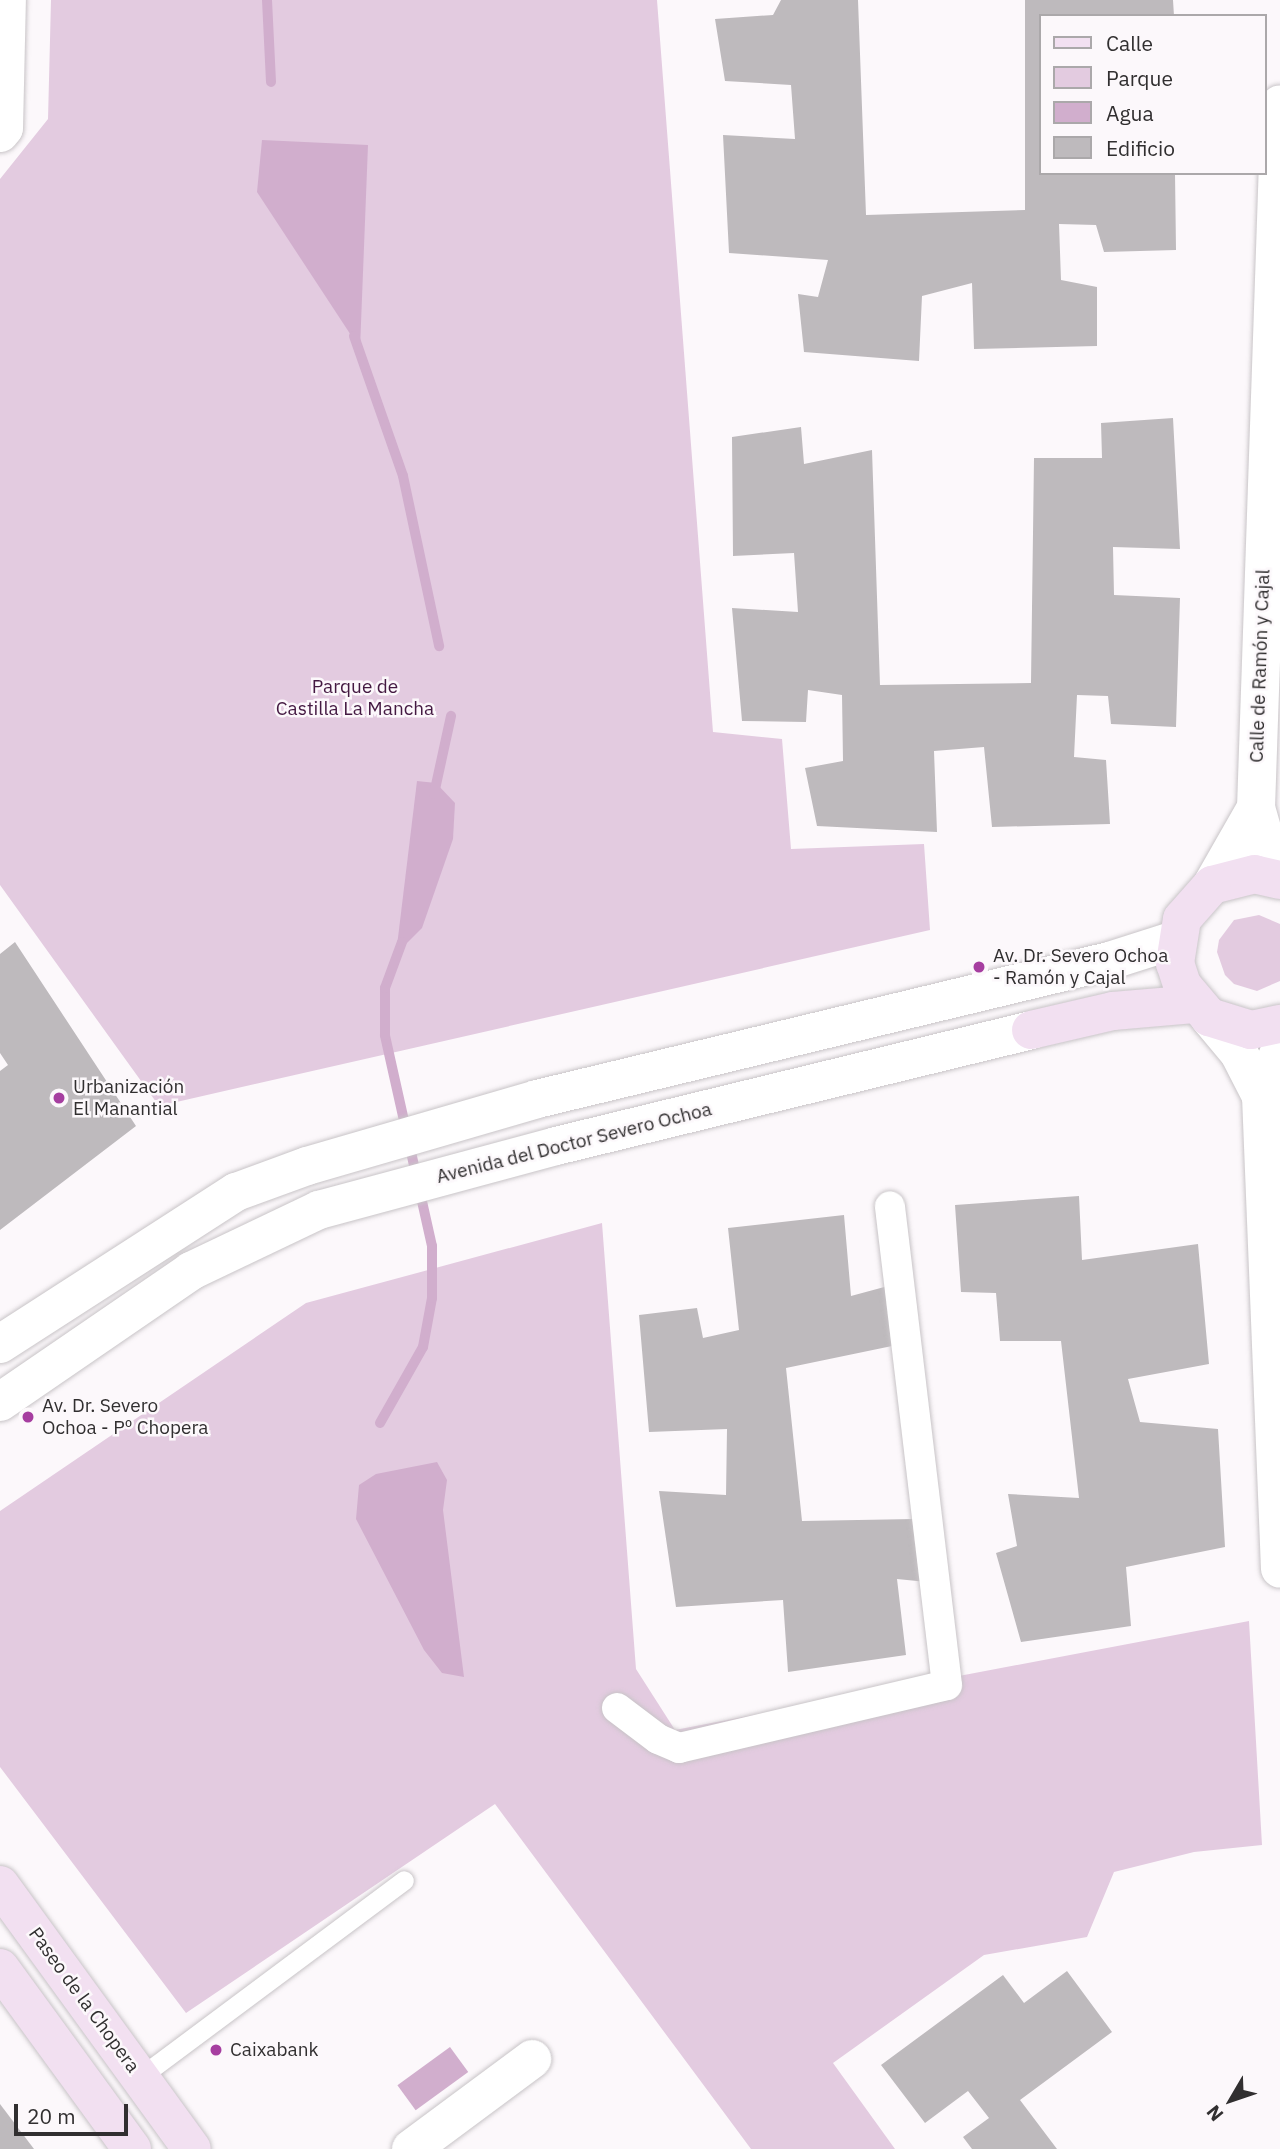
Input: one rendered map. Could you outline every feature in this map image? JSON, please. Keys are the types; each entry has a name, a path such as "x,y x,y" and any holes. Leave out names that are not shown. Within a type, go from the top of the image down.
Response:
{"main road":[{"path":"1278,879 1255,874 1212,885 1182,919 1175,940 1182,985 1202,1010 1251,1030 1280,1024"},
{"name":"Avenida del Doctor Severo Ochoa","path":"1031,1030 1112,1011 1202,1010"},
{"name":"Paseo de la Chopera","path":"0,1885 192,2149"},
{"path":"0,1968 132,2149"}],"street":[{"path":"0,133 4,128 6,0"},
{"name":"Calle de Ramón y Cajal","path":"1278,879 1256,807 1280,104"},
{"name":"Calle de Ramón y Cajal","path":"1212,885 1256,807"},
{"path":"0,1344 226,1198 307,1166 537,1098 1108,961 1175,940"},
{"path":"1202,1010 1239,1053 1261,1096"},
{"name":"Avenida del Doctor Severo Ochoa","path":"0,1402 191,1271 319,1210 556,1146 1031,1030"},
{"path":"1280,1050 1261,1096 1280,1569"},
{"path":"617,1708 658,1739 679,1748 947,1685 890,1206"},
{"path":"411,2149 532,2059"}],"lane":[{"path":"140,2077 404,1880"}],"green space":[{"name":"Parque de Castilla La Mancha","path":"51,0 657,0 713,732 782,739 791,849 924,844 930,930 159,1106 0,885 0,179 48,119"},
{"path":"1259,915 1280,924 1280,981 1257,991 1234,984 1225,975 1217,952 1219,940 1234,920"},
{"path":"602,1223 636,1669 675,1730 1249,1621 1262,1845 1194,1852 1114,1872 1087,1937 984,1955 833,2063 895,2149 751,2149 495,1804 186,2013 0,1767 0,1511 306,1303"}],"water":[{"path":"262,140 368,145 360,349 257,192"},
{"path":"417,781 436,783 455,803 453,839 422,928 396,954"},
{"path":"437,1462 447,1480 443,1510 464,1677 442,1673 424,1650 356,1519 359,1485 376,1474"},
{"path":"450,2047 468,2072 416,2110 397,2085"}],"building":[{"path":"781,0 858,0 866,215 1025,210 1025,0 1173,0 1174,14 1038,14 1038,175 1175,175 1176,250 1104,252 1096,225 1059,224 1061,280 1097,287 1097,346 974,349 972,283 922,296 919,361 804,352 798,294 818,297 828,260 729,253 723,135 795,139 791,85 725,81 715,19 773,15"},
{"path":"1173,418 1180,549 1113,547 1114,595 1180,598 1176,727 1111,724 1108,696 1077,695 1074,757 1106,760 1110,824 992,827 984,747 934,751 937,832 817,826 805,768 843,761 842,695 808,690 806,722 742,721 732,608 798,612 794,553 733,556 732,437 801,427 804,464 872,450 880,685 1031,683 1034,458 1102,458 1101,423"},
{"name":"Urbanización El Manantial","path":"15,942 136,1126 0,1230 0,1071 8,1065 0,1053 0,954"},
{"path":"1079,1196 1082,1260 1198,1244 1209,1364 1128,1379 1140,1422 1218,1429 1225,1547 1126,1567 1131,1626 1021,1642 996,1553 1017,1546 1008,1494 1079,1498 1061,1341 1000,1341 996,1293 961,1292 955,1205"},
{"path":"844,1215 851,1296 888,1286 892,1346 786,1368 802,1521 914,1519 927,1582 897,1579 906,1655 788,1672 783,1600 676,1607 659,1491 726,1495 727,1429 649,1432 639,1315 697,1308 703,1338 739,1330 728,1228"},
{"path":"1067,1971 1112,2032 1020,2100 1057,2149 972,2149 963,2137 989,2118 968,2091 925,2123 881,2065 1003,1975 1024,2003"},
{"path":"0,2104 34,2149 0,2149"}],"waterway":[{"path":"267,0 271,82"},
{"path":"354,336 403,476 439,646"},
{"path":"434,794 451,716"},
{"path":"380,1423 423,1347 432,1298 432,1246 385,1035 385,988 402,942"}],"place":[{"name":"Av. Dr. Severo Ochoa - Ramón y Cajal","path":"979,967"},
{"name":"Urbanización El Manantial","path":"59,1098"},
{"name":"Av. Dr. Severo Ochoa - Pº Chopera","path":"28,1417"},
{"name":"Caixabank","path":"216,2050"}]}
